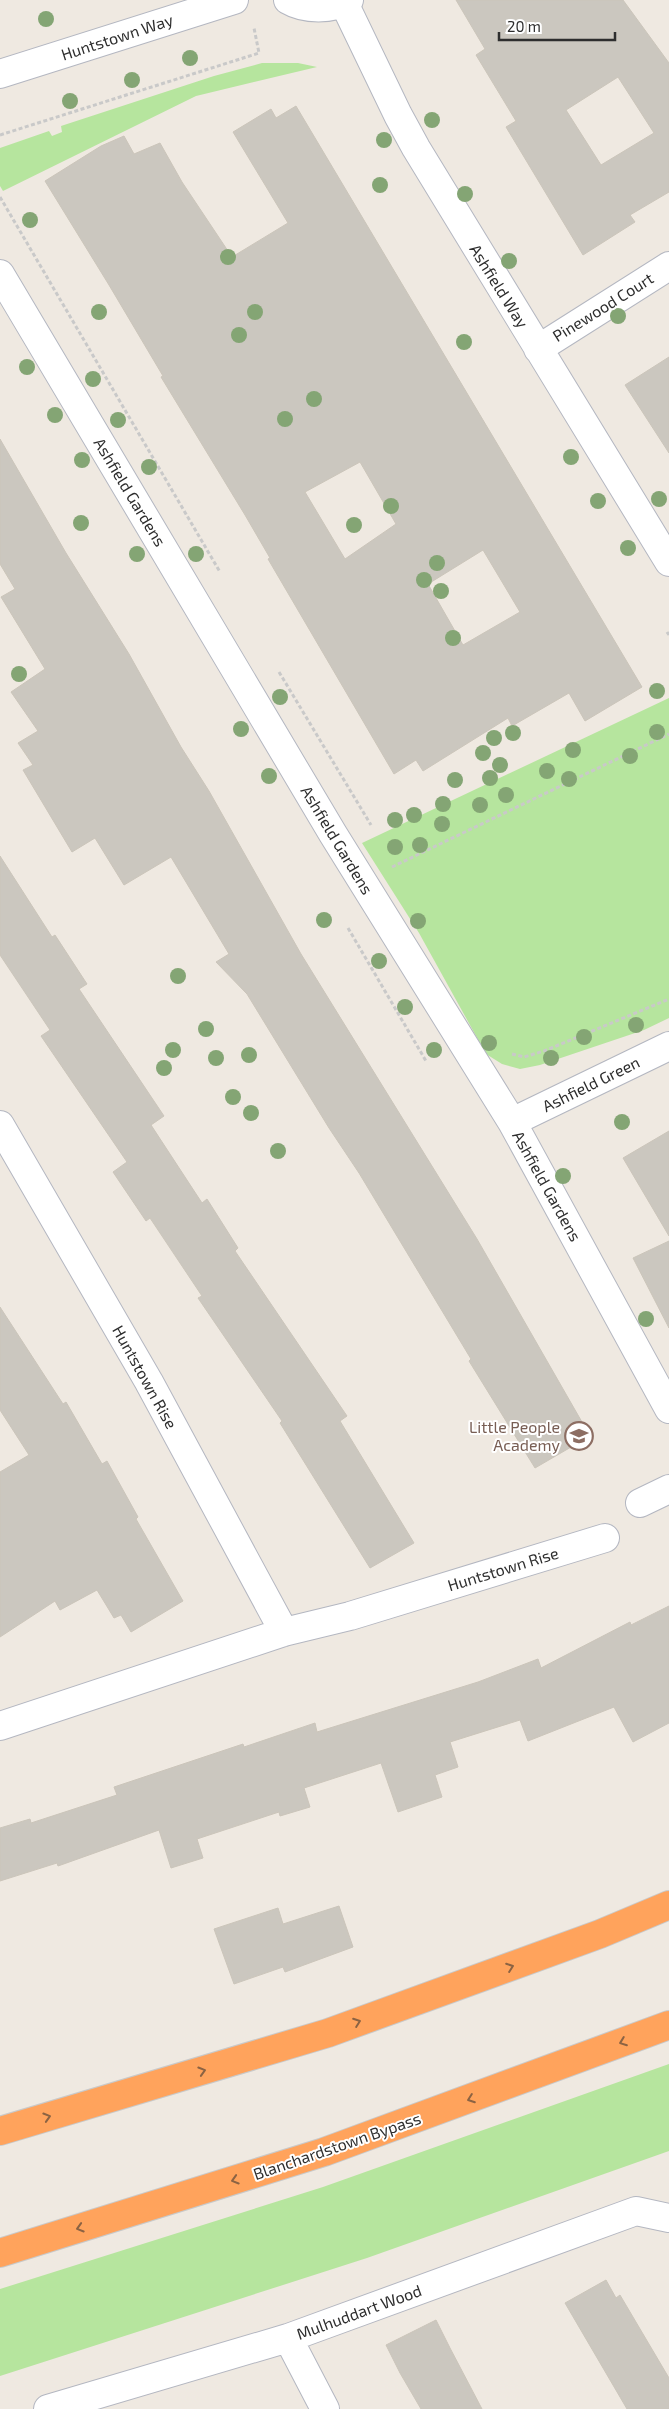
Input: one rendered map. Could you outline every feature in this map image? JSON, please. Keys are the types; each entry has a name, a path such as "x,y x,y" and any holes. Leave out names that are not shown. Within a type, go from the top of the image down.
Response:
{"highway":[{"path":"0,2131 328,2033 600,1934 669,1905"},
{"name":"Blanchardstown Bypass","path":"0,2253 324,2152 669,2025"}],"street":[{"name":"Huntstown Way","path":"0,74 234,0"},
{"path":"288,0 309,7 327,7 347,1"},
{"name":"Ashfield Way","path":"347,1 398,115 538,349 669,562"},
{"name":"Pinewood Court","path":"538,349 669,266"},
{"name":"Ashfield Gardens","path":"0,274 362,882 512,1122 669,1409"},
{"name":"Ashfield Green","path":"512,1122 669,1046"},
{"name":"Huntstown Rise","path":"0,1125 149,1382 284,1632"},
{"path":"640,1503 669,1489"},
{"name":"Huntstown Rise","path":"0,1726 284,1632 350,1616 605,1538"},
{"name":"Mulhuddart Wood","path":"48,2409 288,2338 636,2211 668,2218"},
{"path":"288,2338 325,2409"}],"path":[{"path":"0,135 259,53 254,26"},
{"path":"0,197 224,578"},
{"path":"275,664 375,833"},
{"path":"362,882 669,734"},
{"path":"390,857 399,873"},
{"path":"507,1052 524,1057 544,1051 669,1000"}],"green space":[{"path":"262,63 298,63 317,67 196,96 3,191 0,186 0,148 49,131 52,136 62,132 61,126 214,76"},
{"path":"669,698 669,1018 644,1030 540,1065 520,1069 502,1064 486,1054 419,933 362,843"},
{"path":"669,2064 669,2151 367,2258 0,2376 0,2289 323,2187"}],"building":[{"path":"456,0 623,0 669,63 669,192 630,215 635,222 583,255 506,127 516,121 476,55 485,49","holes":["618,77 654,133 601,165 566,110"]},
{"path":"296,106 642,687 585,721 569,693 512,726 508,718 423,771 416,760 394,774 268,559 270,558 245,515 45,181 101,146 124,136 134,154 160,143 182,182 232,257 288,223 233,132 271,109 276,118","holes":["360,462 396,524 345,559 305,492","483,550 520,612 463,645 428,584"]},
{"path":"669,357 669,453 625,385"},
{"path":"0,439 66,553 129,654 301,954 477,1239 590,1436 535,1468 469,1361 471,1359 359,1173 329,1128 247,994 216,962 229,954 171,857 124,885 95,838 72,852 23,770 33,765 18,743 38,731 11,692 45,669 1,597 15,589 0,564"},
{"path":"0,856 52,937 55,935 87,984 79,989 164,1116 151,1125 202,1203 207,1199 238,1248 235,1251 347,1416 340,1421 414,1543 370,1568 280,1423 282,1421 198,1298 202,1296 150,1218 146,1221 113,1172 127,1162 41,1036 50,1030 0,955"},
{"path":"669,1131 669,1236 623,1158"},
{"path":"669,1241 669,1328 633,1258"},
{"path":"0,1307 63,1404 66,1402 102,1464 107,1461 138,1517 136,1519 183,1601 131,1632 121,1615 114,1618 97,1590 60,1610 55,1601 0,1637 0,1472 29,1455 0,1410"},
{"path":"669,1606 669,1723 633,1742 614,1707 528,1741 520,1720 450,1742 458,1767 435,1775 442,1797 398,1812 381,1763 304,1788 310,1807 280,1816 279,1812 197,1839 203,1858 171,1868 159,1830 58,1866 57,1863 0,1881 0,1828 30,1819 31,1823 117,1795 114,1787 243,1744 244,1747 315,1723 317,1732 478,1682 538,1659 541,1668 630,1622 631,1625"},
{"path":"339,1906 353,1947 285,1972 283,1967 234,1984 214,1929 278,1908 283,1924"},
{"path":"606,2280 616,2298 620,2295 669,2378 669,2409 627,2409 565,2303"},
{"path":"436,2320 482,2409 421,2409 400,2373 386,2345"}],"place":[{"name":"Little People Academy","path":"579,1436"}]}
